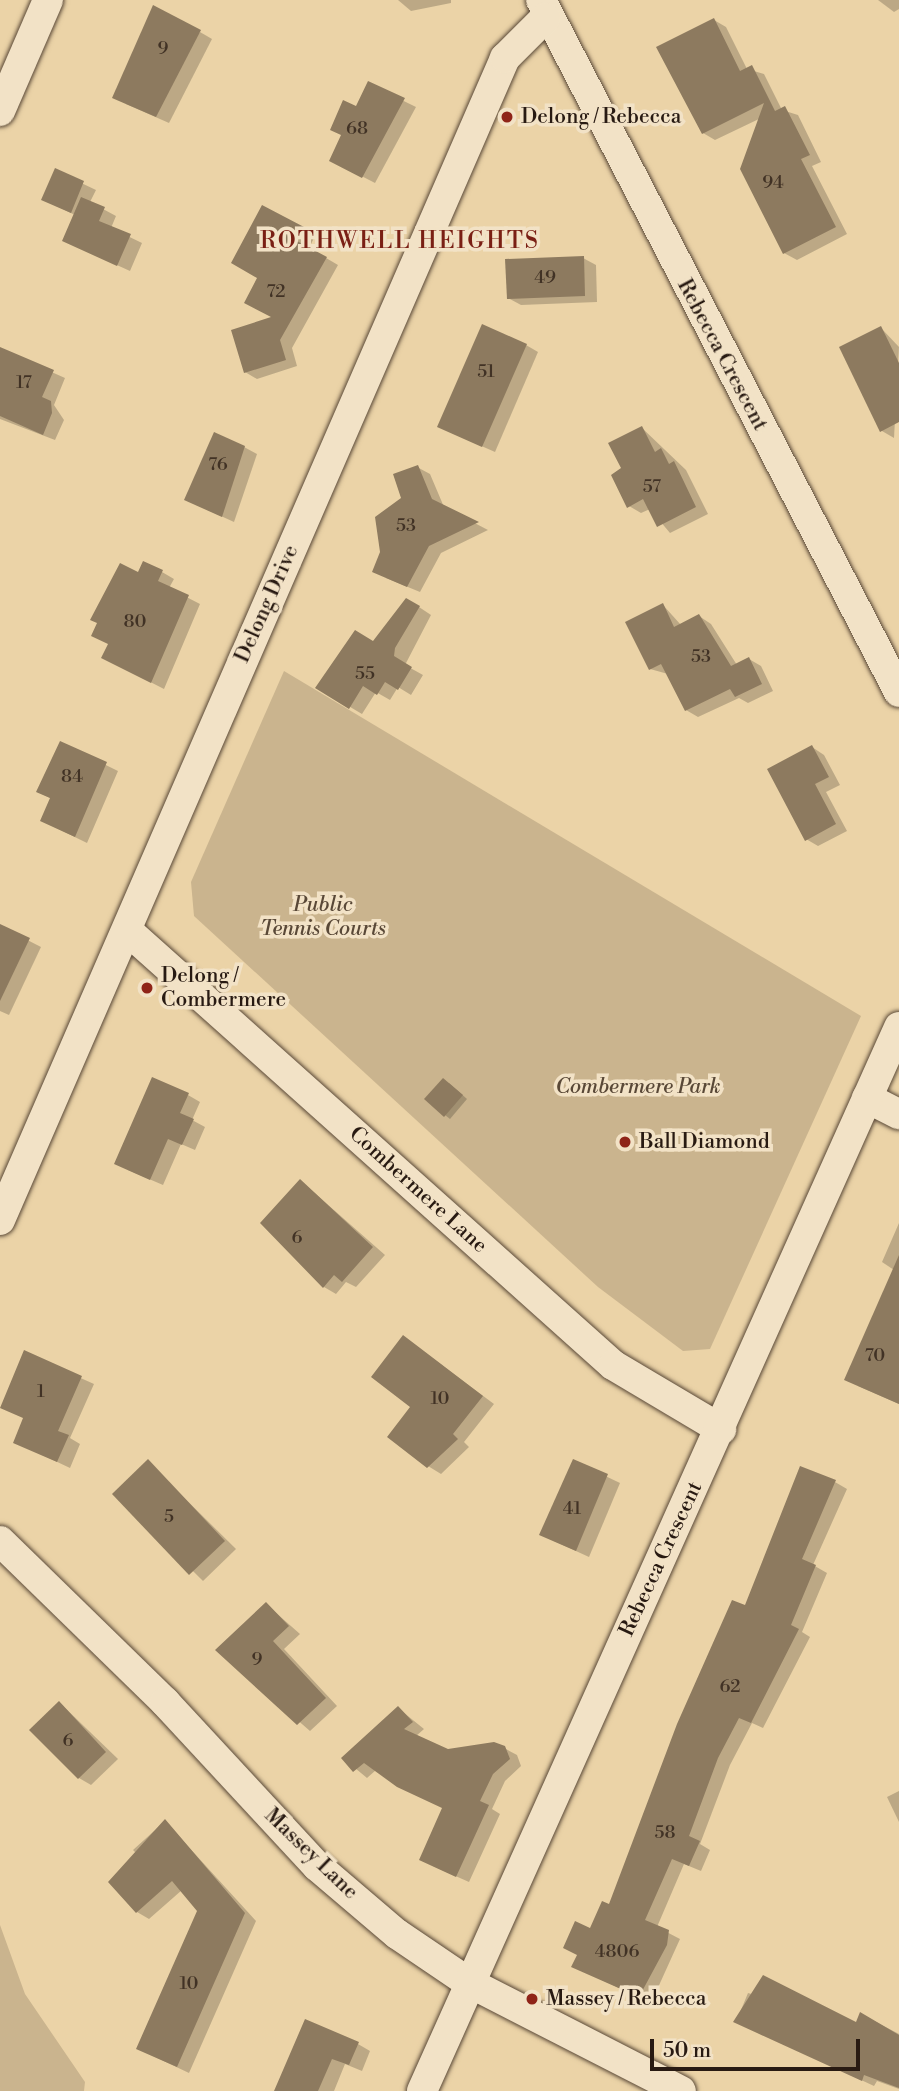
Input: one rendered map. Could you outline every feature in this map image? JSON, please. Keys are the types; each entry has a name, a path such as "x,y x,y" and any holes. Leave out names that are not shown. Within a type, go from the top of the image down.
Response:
{"street":[{"path":"0,111 48,0"},
{"name":"Rebecca Crescent","path":"543,9 899,692"},
{"name":"Delong Drive","path":"0,1220 129,932 505,58 543,9"},
{"name":"Combermere Lane","path":"129,932 613,1366 721,1429"},
{"name":"Rebecca Crescent","path":"422,2091 468,1982 721,1429 899,1027"},
{"path":"867,1098 899,1114"},
{"name":"Massey Lane","path":"0,1541 165,1702 317,1866 397,1934 468,1982 681,2091"}],"green space":[{"name":"Combermere Park","path":"284,671 861,1016 710,1349 683,1351 598,1287 194,916 191,882"},
{"path":"0,1925 25,1994 85,2082 84,2091 0,2091"}],"building":[{"path":"153,5 201,30 156,117 112,98"},
{"path":"714,18 740,71 752,65 775,111 785,106 810,155 801,159 836,227 783,254 740,169 764,103 702,134 656,47"},
{"path":"368,81 405,98 362,178 329,161 341,135 330,130 343,100 356,106"},
{"path":"55,168 84,181 71,213 41,200"},
{"path":"81,197 105,207 99,221 131,234 117,266 62,241"},
{"path":"262,205 304,227 297,241 327,257 280,340 286,360 244,373 231,330 271,317 244,303 257,278 231,263"},
{"path":"584,256 585,296 507,299 505,259"},
{"path":"482,324 527,344 482,447 437,427"},
{"path":"881,326 899,363 899,422 880,432 839,347"},
{"path":"0,347 54,370 42,397 51,401 52,413 43,435 0,416"},
{"path":"642,426 655,452 661,448 669,464 674,461 696,507 657,527 643,499 627,508 611,475 621,468 608,443"},
{"path":"214,432 245,446 222,517 184,500"},
{"path":"418,465 432,499 479,522 429,546 407,587 372,572 380,552 375,517 401,498 393,474"},
{"path":"143,561 163,570 158,581 189,595 151,683 101,658 108,644 91,636 97,623 90,620 120,563 138,572"},
{"path":"406,598 420,606 395,648 394,656 412,667 398,690 385,682 377,695 363,686 349,709 315,688 355,630 373,641"},
{"path":"663,603 674,627 699,614 731,666 749,657 762,684 735,697 730,689 685,711 661,664 649,670 625,622"},
{"path":"60,741 107,762 75,837 40,821 50,798 36,792"},
{"path":"812,745 829,777 815,784 836,824 805,841 767,769"},
{"path":"0,924 30,938 0,1001"},
{"path":"152,1077 189,1093 180,1113 194,1119 182,1145 168,1139 150,1180 114,1164"},
{"path":"443,1078 463,1095 444,1117 424,1099"},
{"path":"300,1179 373,1247 342,1282 334,1275 323,1288 260,1223"},
{"path":"899,1255 899,1404 844,1380"},
{"path":"403,1335 483,1396 453,1434 458,1439 427,1468 387,1437 410,1407 371,1377"},
{"path":"24,1350 82,1376 58,1431 69,1435 57,1462 13,1443 23,1418 0,1408"},
{"path":"148,1459 225,1541 189,1575 112,1494"},
{"path":"573,1459 608,1474 576,1551 539,1535"},
{"path":"800,1466 836,1480 802,1559 816,1565 791,1625 799,1629 751,1723 739,1718 718,1758 689,1836 700,1841 689,1866 672,1859 645,1920 669,1930 667,1945 639,1997 571,1967 577,1955 563,1948 575,1921 590,1928 602,1901 609,1904 677,1724 732,1600 745,1605"},
{"path":"266,1602 289,1626 273,1641 326,1698 297,1725 215,1650"},
{"path":"59,1701 106,1752 78,1779 29,1730"},
{"path":"398,1706 413,1722 404,1729 448,1749 494,1742 505,1746 510,1759 493,1774 480,1801 489,1805 456,1877 419,1860 442,1808 397,1787 364,1763 353,1772 341,1758"},
{"path":"165,1819 245,1913 177,2067 136,2049 197,1911 172,1881 136,1913 108,1882"},
{"path":"763,1975 856,2022 860,2012 899,2035 899,2088 864,2075 862,2081 733,2022"},
{"path":"305,2019 359,2042 349,2065 332,2059 318,2091 274,2091"}],"place":[{"name":"Delong / Rebecca","path":"507,117"},
{"name":"Delong / Combermere","path":"147,988"},
{"name":"Ball Diamond","path":"625,1142"},
{"name":"Massey / Rebecca","path":"532,1999"}],"district":[{"name":"ROTHWELL HEIGHTS","path":"400,241"}],"park label":[{"name":"Public Tennis Courts","path":"323,917"}]}
